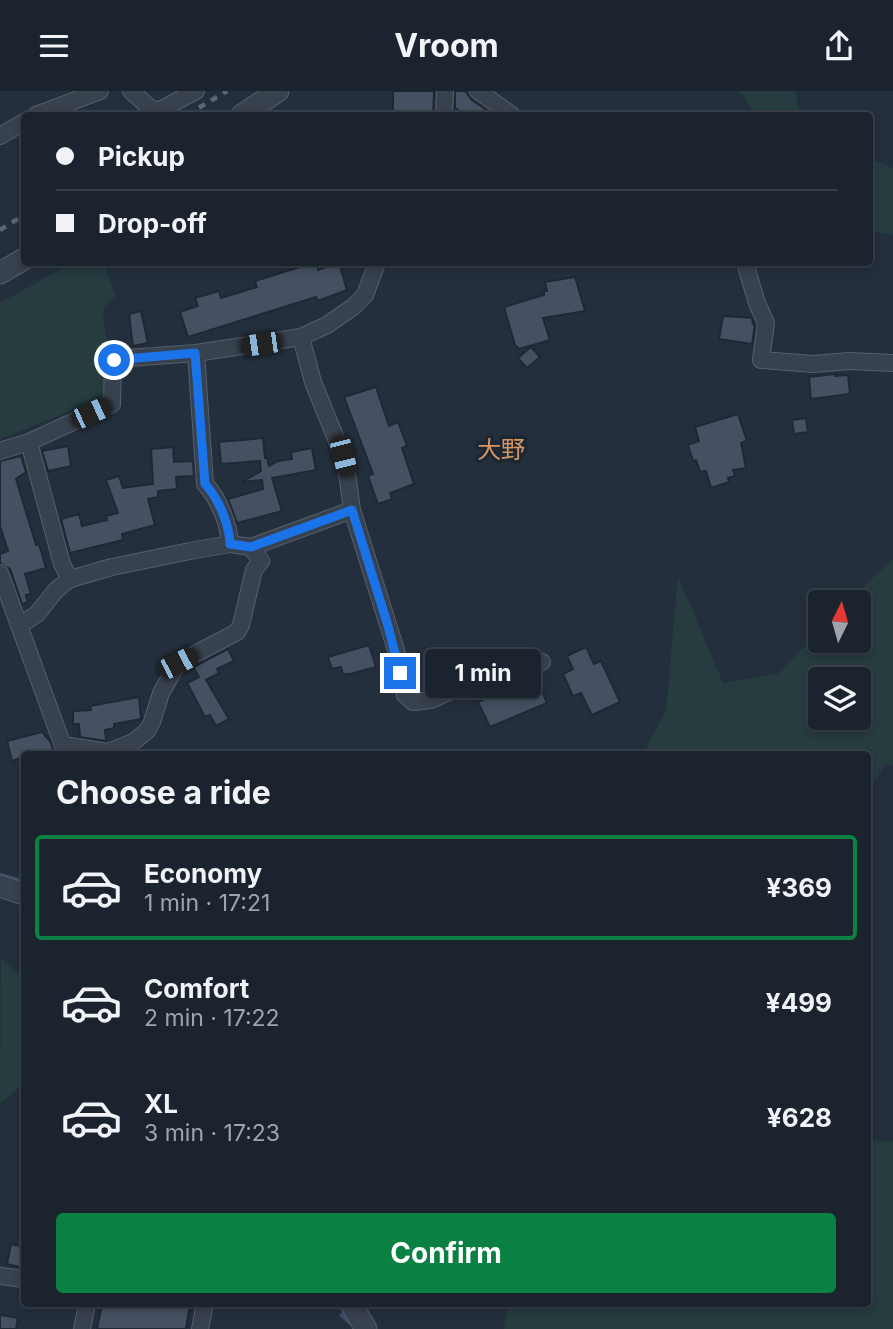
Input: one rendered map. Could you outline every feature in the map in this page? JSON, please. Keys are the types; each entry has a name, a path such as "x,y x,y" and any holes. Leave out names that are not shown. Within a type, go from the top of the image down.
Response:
{"street":[{"path":"44,112 100,91"},
{"path":"131,91 149,107 158,111 197,91"},
{"path":"246,112 278,91"},
{"path":"444,112 445,91"},
{"path":"478,91 508,112"},
{"path":"0,136 21,124"},
{"path":"0,274 21,261"},
{"path":"0,451 29,442 111,404 113,362 116,359 195,353 301,337 353,307 365,295 376,266"},
{"path":"746,266 766,323 761,360 813,364 849,361 893,363"},
{"path":"301,337 313,382 343,456 352,510 396,650 405,695 409,701 425,702 542,662"},
{"path":"195,353 205,484 212,491 229,530 230,544"},
{"path":"29,442 62,564 70,579"},
{"path":"20,625 37,614 56,590 70,579 113,567 230,544 251,547 352,510"},
{"path":"110,751 133,742 147,731 161,693 178,663 237,632 254,570 261,561 251,547"},
{"path":"0,573 65,750"},
{"path":"0,886 21,893"},
{"path":"0,1276 21,1279"},
{"path":"82,1329 86,1307"},
{"path":"201,1329 205,1307"},
{"path":"353,1307 366,1329"}],"green space":[{"path":"739,91 795,91 799,112 755,112"},
{"path":"873,160 893,168 893,235 873,232"},
{"path":"67,266 105,266 115,296 103,309 107,378 101,399 0,439 0,303"},
{"path":"893,559 893,765 886,764 871,786 871,751 645,751 666,711 678,576 723,683 778,674 808,643 808,653 872,653 872,590 860,590"},
{"path":"1,959 21,976 21,1086 0,1104"},
{"path":"871,1140 893,1142 893,1329 504,1329 507,1310 510,1307 871,1307"}],"building":[{"path":"393,91 434,91 433,112 393,112"},
{"path":"455,91 465,91 472,100 490,112 461,112 455,108"},
{"path":"317,266 318,270 340,266 347,290 318,301 316,297 188,337 180,312 198,306 195,298 219,291 221,298 257,287 255,281 300,267"},
{"path":"575,277 585,311 543,318 550,340 519,349 515,345 504,307 544,295 544,291 547,291 545,282"},
{"path":"141,311 148,343 133,346 129,314"},
{"path":"723,316 752,318 755,325 752,344 719,339"},
{"path":"531,347 540,357 527,368 518,358"},
{"path":"848,375 850,394 811,399 809,377"},
{"path":"376,387 389,426 398,422 407,446 402,448 414,484 390,493 392,499 378,504 368,476 373,474 344,397"},
{"path":"738,414 747,441 741,443 746,468 733,470 735,476 728,478 729,482 711,488 706,471 700,472 688,445 699,441 695,427"},
{"path":"806,418 808,432 794,434 792,420"},
{"path":"263,438 265,458 269,466 278,461 292,459 291,452 312,448 316,470 272,478 282,511 237,523 228,499 263,489 262,480 242,482 261,471 260,461 221,464 219,442"},
{"path":"68,446 71,466 48,471 42,451"},
{"path":"173,447 174,462 193,461 194,476 176,477 177,489 158,491 158,497 148,499 155,525 122,534 123,540 70,553 61,519 79,514 82,526 107,520 106,516 118,513 106,480 119,476 123,488 153,484 151,449"},
{"path":"21,456 26,472 16,479 36,545 39,544 46,568 25,574 31,594 26,595 28,602 22,604 10,569 0,563 0,554 8,551 0,526 0,461"},
{"path":"369,645 376,667 350,674 343,674 341,667 332,669 328,657"},
{"path":"586,647 594,664 601,661 620,702 592,715 581,693 573,696 563,674 573,669 567,656"},
{"path":"228,649 234,661 217,669 219,673 206,680 229,719 216,726 210,715 205,717 187,683 199,677 193,667"},
{"path":"513,686 515,691 522,688 526,696 541,689 547,703 490,727 478,702"},
{"path":"139,697 141,719 114,724 114,728 105,730 106,741 80,737 79,724 73,724 73,711 91,710 90,706"},
{"path":"42,732 54,751 21,751 21,758 12,761 7,741"},
{"path":"11,1244 21,1246 21,1267 7,1264"},
{"path":"101,1307 190,1307 186,1329 97,1329"},
{"path":"0,1315 18,1318 16,1329 0,1329"}],"waterway":[{"path":"0,875 21,881"},
{"path":"342,1315 352,1324"}],"railway":[{"path":"192,112 227,91"},
{"path":"0,230 21,217"}],"district":[{"name":"大野","path":"501,449"}],"route":[{"path":"114,360 195,353 205,484 212,491 229,530 230,544 251,547 266,543 277,536 352,510 396,650 400,673"}]}
